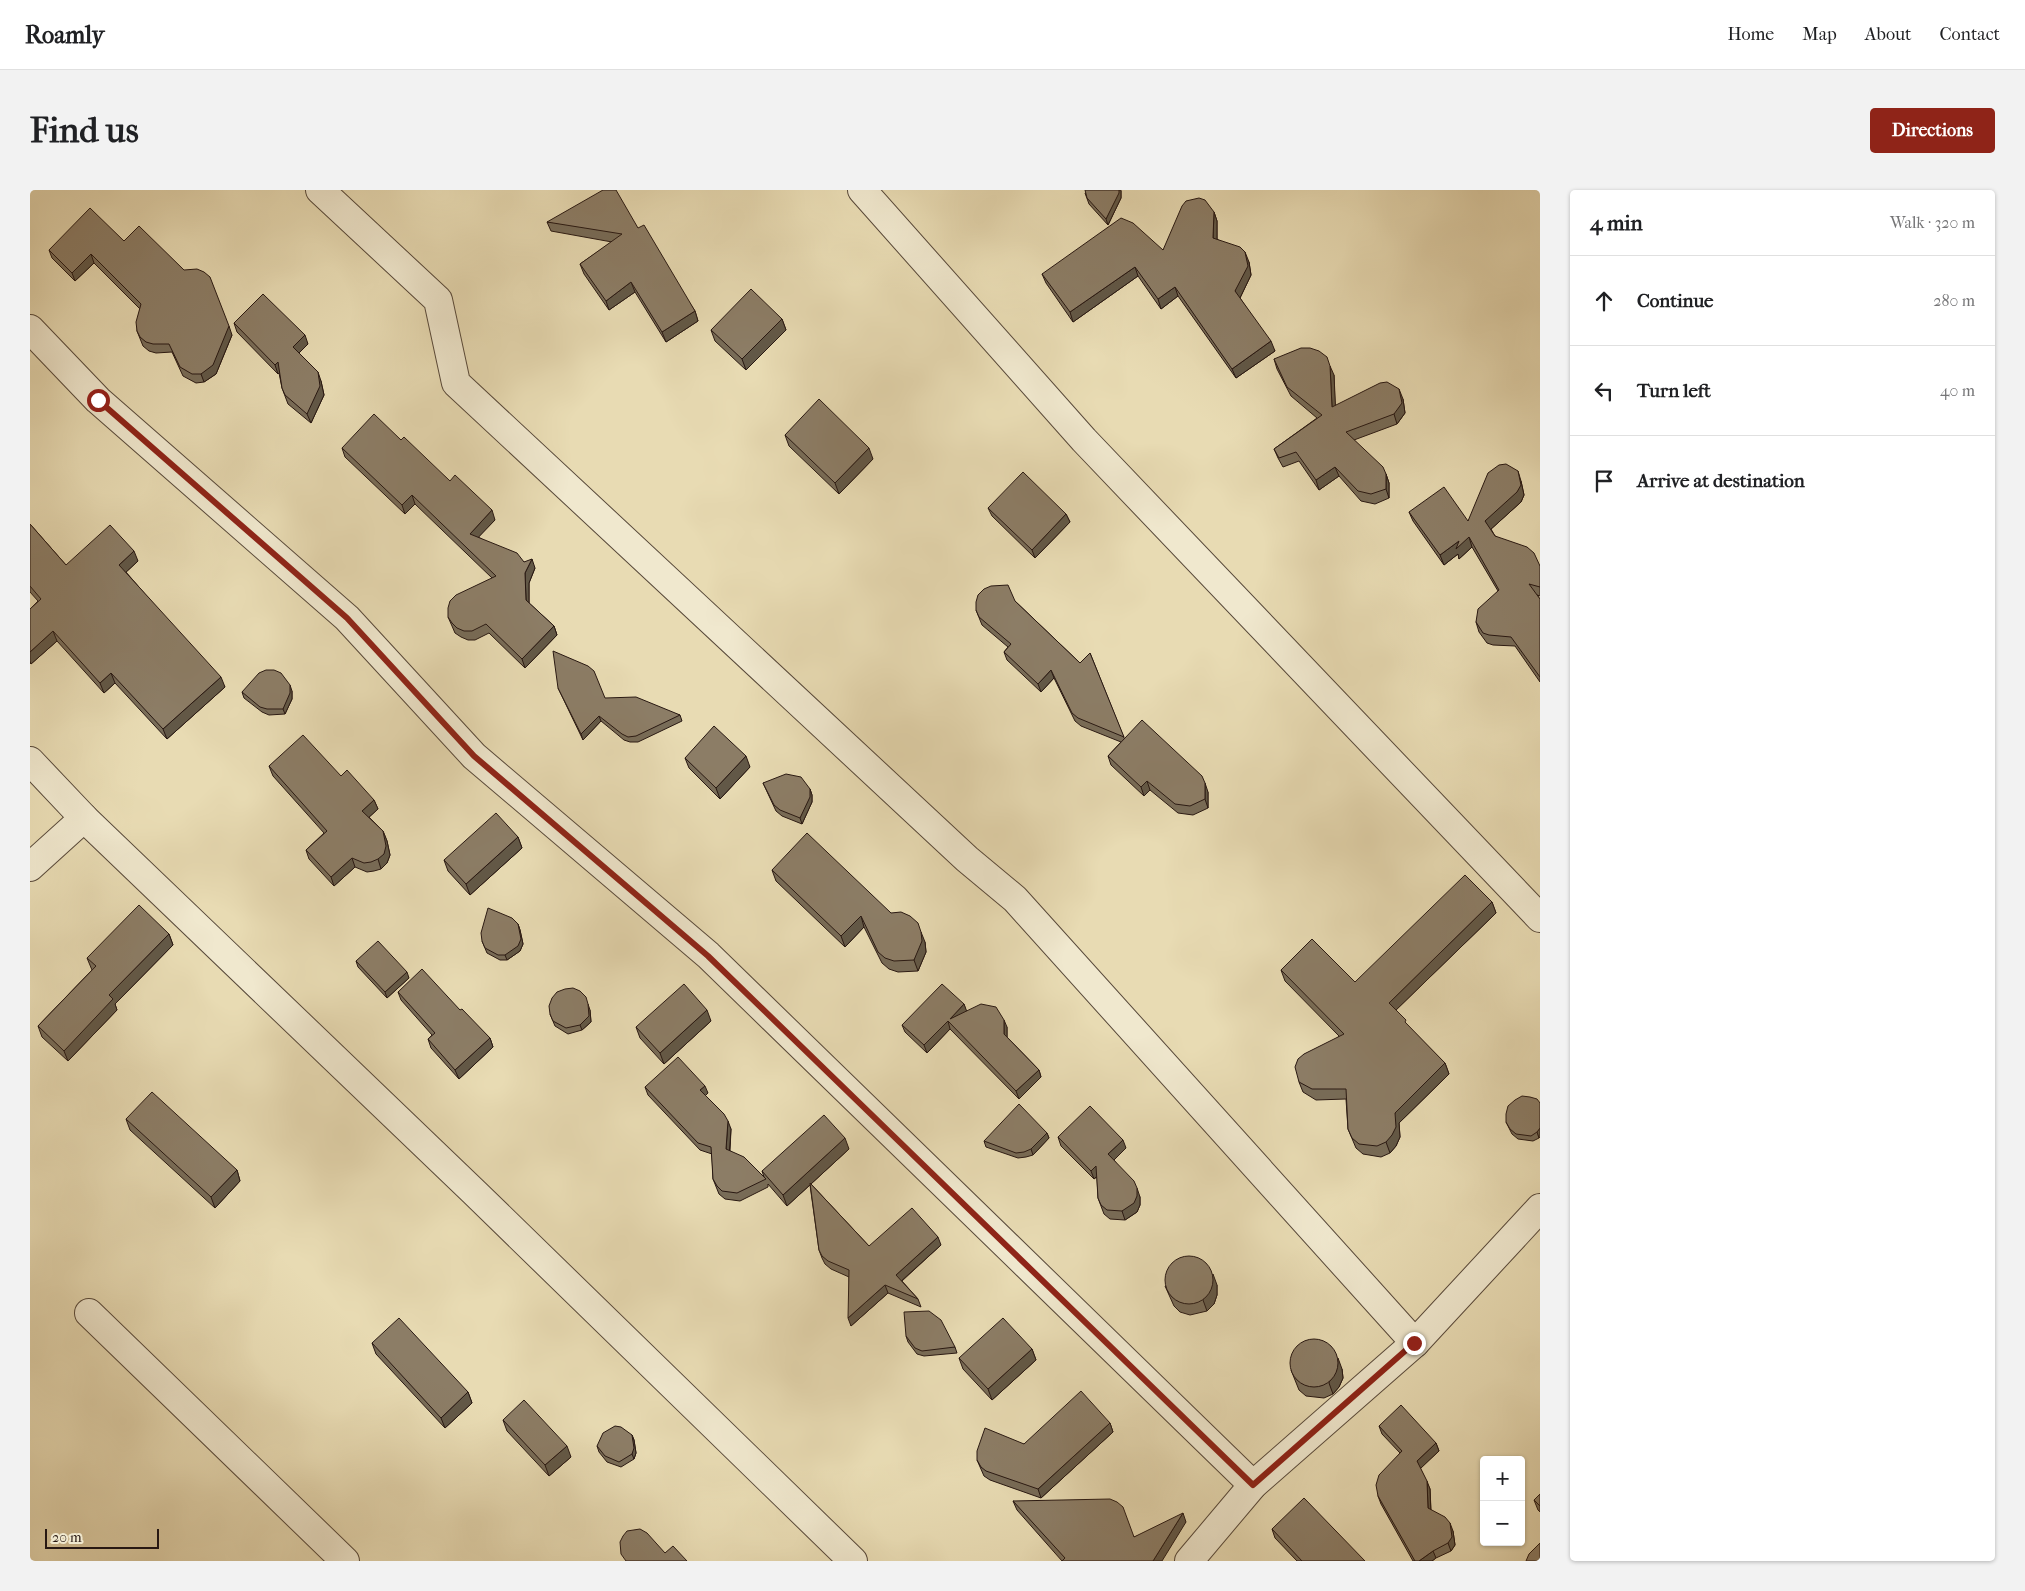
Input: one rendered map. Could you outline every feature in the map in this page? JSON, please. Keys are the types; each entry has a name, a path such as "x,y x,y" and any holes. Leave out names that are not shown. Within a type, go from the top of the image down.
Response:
{"street":[{"path":"320,190 438,300 456,383 966,859 1015,898 1414,1343"},
{"path":"862,190 1084,440 1540,918"},
{"path":"30,329 98,400 347,618 474,756 708,956 1253,1485"},
{"path":"30,761 84,818 474,1192 853,1561"},
{"path":"30,867 84,818"},
{"path":"1189,1561 1253,1485 1414,1343 1540,1208"},
{"path":"89,1313 345,1561"}],"building":[{"path":"603,190 616,190 638,228 644,225 695,311 662,332 631,282 606,301 580,264 622,234 547,222"},
{"path":"1085,190 1119,190 1106,219 1087,198"},
{"path":"1199,198 1205,200 1214,212 1213,238 1240,247 1245,252 1248,266 1235,291 1271,341 1232,369 1175,287 1158,299 1135,267 1070,312 1042,274 1121,218 1133,223 1163,250 1182,206 1186,201"},
{"path":"90,208 124,241 139,226 184,270 197,269 210,277 229,326 213,365 201,374 192,374 180,367 169,344 153,344 146,342 140,337 136,322 141,304 91,254 72,273 49,250"},
{"path":"751,289 782,319 742,359 711,330"},
{"path":"263,294 305,335 293,347 318,372 320,386 307,414 285,395 278,362 275,365 234,323"},
{"path":"1301,348 1319,351 1327,357 1330,366 1332,407 1380,383 1387,382 1399,389 1402,403 1394,414 1346,432 1383,467 1386,474 1386,489 1371,494 1358,491 1335,467 1316,480 1296,452 1279,458 1274,449 1322,415 1287,387 1274,359"},
{"path":"819,399 869,448 835,483 785,435"},
{"path":"374,414 401,440 404,437 450,481 455,475 492,510 470,534 517,553 524,562 532,559 525,573 526,600 554,626 522,659 486,624 472,631 464,631 457,628 448,617 450,601 456,595 496,576 412,495 402,505 342,448"},
{"path":"1506,464 1518,471 1521,485 1517,492 1485,521 1495,536 1527,547 1534,553 1540,566 1540,587 1529,584 1540,599 1540,677 1511,637 1483,633 1476,622 1478,609 1499,590 1469,537 1456,549 1459,541 1440,555 1409,512 1444,487 1468,521 1488,473 1499,465"},
{"path":"1023,472 1066,514 1032,550 988,508"},
{"path":"30,524 66,565 110,525 134,551 119,565 221,677 163,729 111,673 100,683 53,631 30,652 30,609 41,599 30,586"},
{"path":"1008,585 1015,601 1080,663 1090,653 1124,737 1078,718 1072,713 1051,670 1038,684 1004,652 1011,644 979,617 976,610 976,602 978,595 984,589 991,586"},
{"path":"553,651 588,666 594,671 605,698 636,697 680,715 636,736 628,737 599,716 581,734 558,688"},
{"path":"266,670 274,670 281,673 290,685 290,693 283,709 260,707 242,692 259,673"},
{"path":"1142,720 1202,776 1205,783 1205,799 1190,806 1175,804 1147,781 1141,787 1108,756"},
{"path":"714,726 746,756 716,788 685,758"},
{"path":"303,735 341,776 347,770 374,800 362,811 383,831 386,846 384,854 378,859 364,863 352,858 331,877 306,850 327,831 269,766"},
{"path":"786,774 801,777 810,789 810,797 800,818 780,810 774,805 763,783"},
{"path":"496,813 518,837 466,884 444,860"},
{"path":"807,833 891,913 901,912 910,916 918,923 922,941 914,960 894,961 885,958 878,952 861,916 841,936 772,870"},
{"path":"1465,875 1492,902 1389,1003 1445,1063 1395,1113 1396,1127 1386,1142 1377,1146 1359,1144 1352,1138 1348,1129 1346,1089 1312,1089 1299,1082 1295,1067 1298,1059 1304,1054 1344,1034 1281,970 1312,939 1355,982"},
{"path":"139,905 169,934 109,995 113,999 64,1051 38,1026 96,966 87,958"},
{"path":"488,908 512,918 518,924 521,939 518,946 505,955 498,955 485,948 482,941 481,933"},
{"path":"378,941 407,972 385,992 356,961"},
{"path":"422,969 460,1010 462,1009 490,1038 455,1070 428,1039 435,1033 398,992"},
{"path":"684,984 707,1010 660,1053 636,1027"},
{"path":"942,984 964,1004 950,1019 981,1004 996,1007 1004,1020 1004,1034 1039,1070 1016,1091 948,1021 924,1045 902,1025"},
{"path":"573,988 580,991 586,997 589,1016 580,1025 566,1028 553,1021 549,1006 557,992"},
{"path":"678,1057 705,1086 700,1090 724,1114 728,1121 726,1149 744,1157 766,1179 737,1193 722,1191 713,1179 711,1147 698,1143 645,1087"},
{"path":"152,1092 237,1170 211,1197 126,1119"},
{"path":"1522,1096 1537,1099 1540,1103 1540,1128 1531,1136 1516,1134 1506,1122 1508,1106"},
{"path":"1019,1104 1047,1133 1031,1149 1024,1152 1016,1153 984,1141"},
{"path":"1090,1106 1123,1140 1108,1154 1134,1181 1137,1188 1137,1196 1134,1203 1122,1211 1107,1210 1101,1205 1098,1198 1096,1166 1091,1171 1058,1137"},
{"path":"824,1115 845,1138 783,1195 762,1171"},
{"path":"810,1183 869,1246 912,1208 938,1237 896,1275 918,1299 885,1285 848,1318 849,1270 828,1261 819,1250"},
{"path":"1184,1256 1194,1256 1206,1263 1213,1275 1213,1285 1206,1297 1194,1304 1184,1304 1176,1300 1169,1293 1165,1285 1165,1275 1169,1267 1176,1260"},
{"path":"929,1311 941,1320 955,1347 922,1351 915,1348 906,1336 904,1312"},
{"path":"399,1318 468,1392 441,1418 372,1343"},
{"path":"1003,1318 1032,1349 988,1389 959,1358"},
{"path":"1309,1339 1319,1339 1331,1346 1338,1358 1338,1368 1331,1380 1319,1387 1309,1387 1301,1383 1294,1376 1290,1368 1290,1358 1294,1350 1301,1343"},
{"path":"1081,1391 1110,1423 1038,1489 986,1471 981,1467 977,1460 977,1451 985,1428 1024,1444"},
{"path":"524,1400 567,1446 545,1465 503,1420"},
{"path":"1401,1405 1436,1443 1417,1461 1427,1481 1428,1508 1445,1517 1450,1523 1452,1537 1448,1543 1419,1561 1415,1561 1378,1496 1376,1485 1379,1475 1402,1451 1379,1426"},
{"path":"615,1426 621,1427 632,1435 634,1448 632,1454 619,1462 605,1456 597,1446 603,1433"},
{"path":"1540,1494 1540,1506 1534,1500"},
{"path":"1304,1498 1365,1561 1302,1561 1272,1529"},
{"path":"1110,1499 1123,1507 1134,1537 1183,1513 1153,1561 1062,1561 1065,1558 1013,1501"},
{"path":"640,1529 647,1533 665,1553 673,1546 687,1561 626,1561 621,1554 620,1542 627,1531"},
{"path":"1540,1543 1540,1561 1526,1561 1529,1554"}],"route":[{"path":"98,400 347,618 474,756 708,956 1253,1485 1414,1343"}]}
